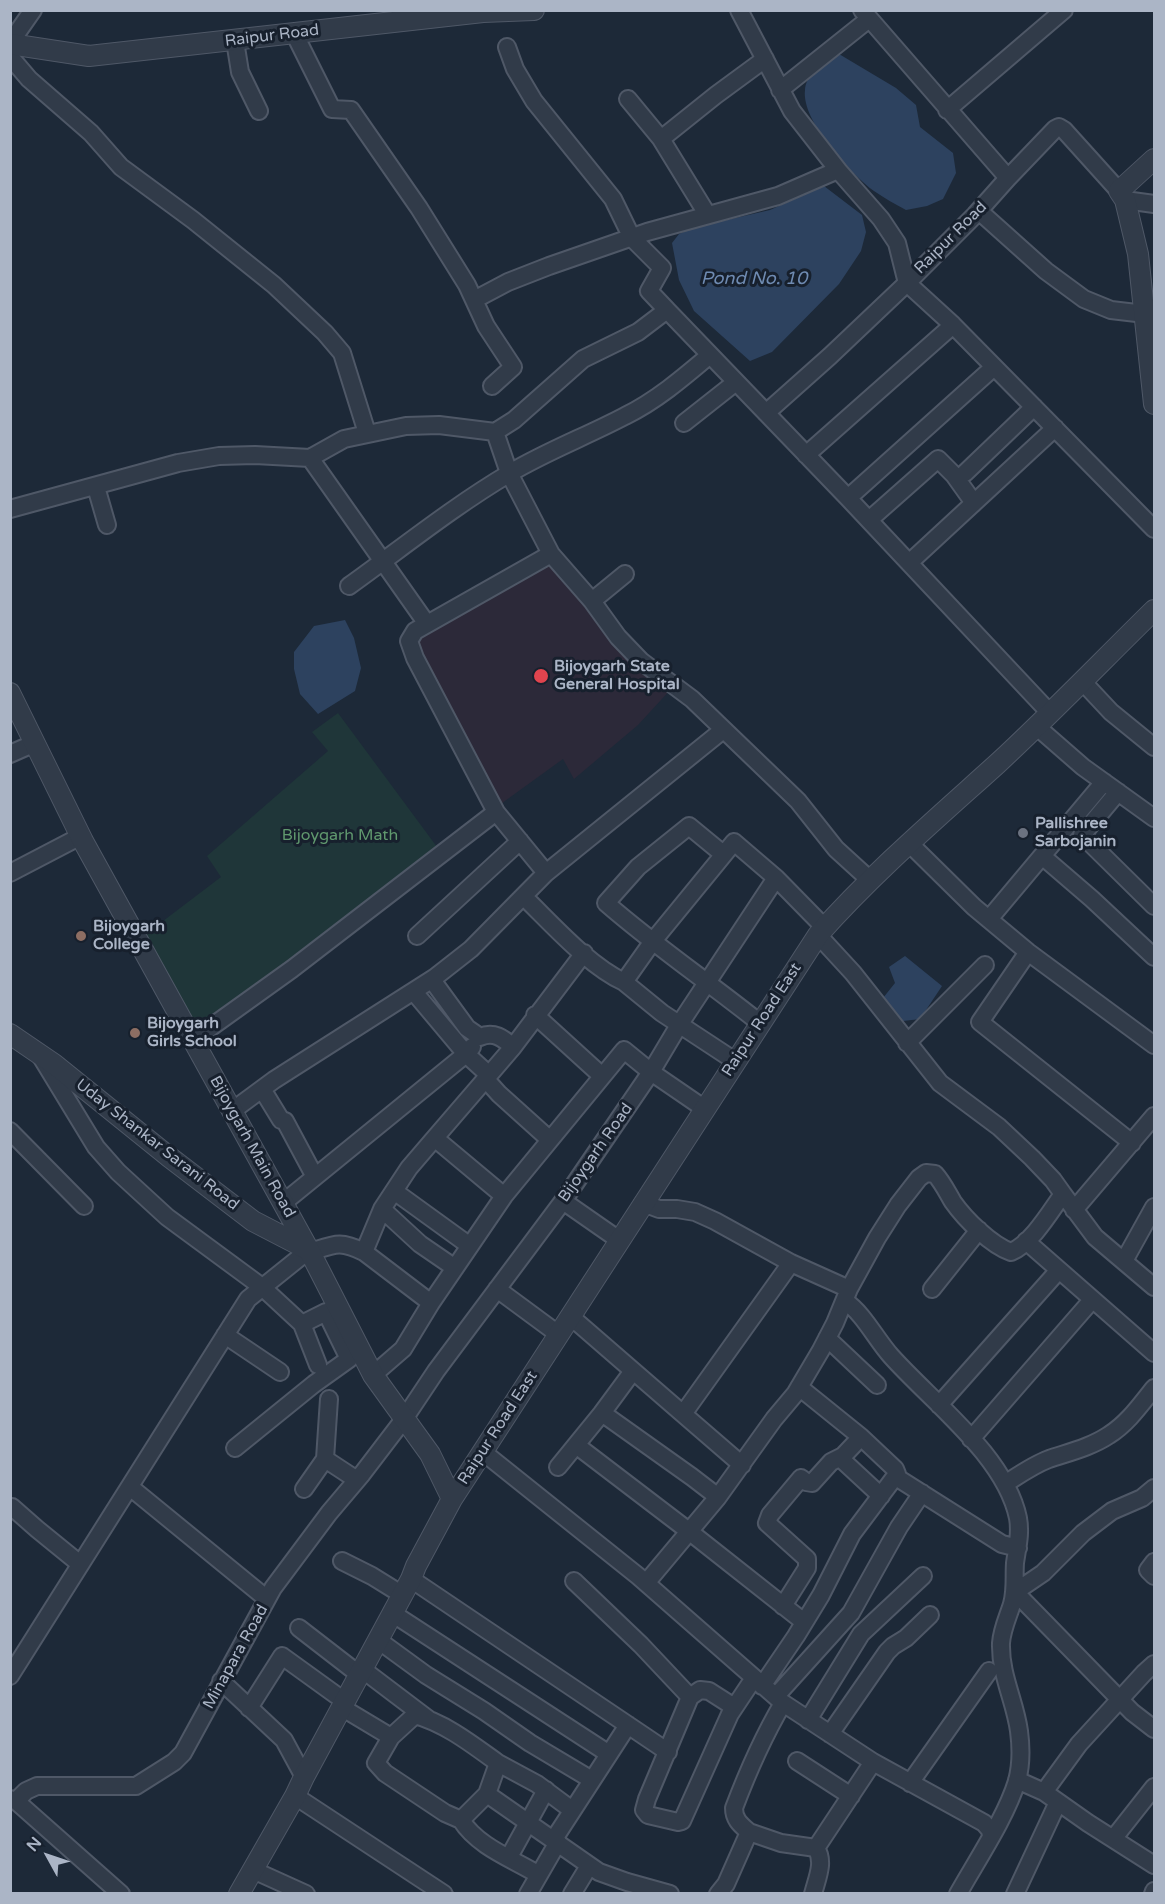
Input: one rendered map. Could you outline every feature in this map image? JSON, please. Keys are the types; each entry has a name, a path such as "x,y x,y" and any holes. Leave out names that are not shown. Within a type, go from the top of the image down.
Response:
{"street":[{"path":"10,44 33,10"},
{"name":"Raipur Road","path":"10,44 89,56 428,15 534,10"},
{"path":"739,10 792,111 838,170 881,219 897,243 907,283 766,413"},
{"path":"947,110 1064,10"},
{"path":"780,90 866,15 1008,178"},
{"path":"294,33 332,109 351,110 419,207 467,285 486,326 513,367 492,386"},
{"path":"235,40 240,72 259,111"},
{"path":"507,47 515,69 534,101 613,199 632,238 662,268 649,291 869,520 1083,767 1155,818"},
{"path":"10,50 12,59 29,79 91,133 121,167 274,285 325,333 342,353 367,433"},
{"path":"661,139 765,59"},
{"path":"628,99 661,139 707,214"},
{"name":"Raipur Road","path":"1122,196 1059,127 907,283 953,325 1155,529"},
{"path":"1122,196 1155,159"},
{"path":"474,300 508,282 549,266 707,214 778,196 838,170"},
{"path":"1122,196 1155,204"},
{"path":"1122,196 1138,255 1145,314 1151,338 1155,404"},
{"path":"979,211 1046,271 1083,299 1111,310 1145,314"},
{"path":"10,509 178,463 219,456 310,458 344,439 406,426 439,425 495,432 514,420 583,359 638,332 667,310"},
{"path":"806,455 953,325"},
{"path":"349,586 509,473 627,415 682,379 710,355"},
{"path":"848,498 994,367"},
{"path":"684,423 736,382"},
{"path":"964,473 1034,407"},
{"path":"909,564 1055,428"},
{"path":"495,432 509,473 551,554 592,601 618,638 641,661 692,699 798,801 836,849 870,880"},
{"path":"310,458 427,624"},
{"path":"869,520 938,459 954,475 974,503"},
{"path":"96,487 107,525"},
{"path":"546,873 496,812 415,658 409,641 415,631 551,554"},
{"path":"592,601 625,574"},
{"name":"Raipur Road East","path":"452,1498 821,931 870,880 1153,616"},
{"path":"1082,681 1111,712 1155,747"},
{"name":"Bijoygarh Main Road","path":"10,693 81,837 283,1203 373,1375 430,1454 452,1498"},
{"path":"232,1111 262,1089 432,980 471,949 546,873 723,730"},
{"path":"10,754 35,743"},
{"path":"989,920 1104,782"},
{"path":"1118,792 1082,836 1155,906"},
{"path":"193,1040 292,969 496,812"},
{"path":"723,854 689,826 638,867 606,903 636,929 761,1024"},
{"path":"10,873 81,837"},
{"path":"417,936 520,841"},
{"path":"624,982 653,941 734,842 776,878 821,931 940,1083 999,1127 1032,1158 1053,1180 1095,1238 1155,1287"},
{"path":"909,843 989,920 1028,952 1155,1045"},
{"path":"1042,856 1155,957"},
{"name":"Bijoygarh Road","path":"405,1419 436,1371 563,1201 651,1072 679,1025 776,878"},
{"path":"524,897 584,953 614,977 624,982 679,1025 735,1061"},
{"path":"1028,952 980,1022 1132,1143"},
{"path":"364,1252 382,1209 409,1168 513,1047 584,953"},
{"path":"907,1043 985,965"},
{"path":"432,980 467,1028 480,1037"},
{"path":"414,992 466,1054 489,1075"},
{"path":"536,1015 602,1076"},
{"name":"Uday Shankar Sarani Road","path":"11,1034 40,1054 254,1221 309,1251"},
{"path":"283,1203 466,1054 480,1037 488,1034 502,1037 513,1047"},
{"path":"373,1375 403,1350 431,1303 504,1196 624,1050 651,1072 705,1109"},
{"path":"40,1054 96,1148 118,1172 184,1231 262,1287 302,1324 318,1365"},
{"path":"489,1075 490,1084 549,1139"},
{"path":"262,1089 281,1120 285,1121 315,1177"},
{"path":"1074,1209 1155,1116"},
{"path":"10,1131 84,1206"},
{"path":"433,1140 436,1140 504,1196"},
{"path":"646,1583 718,1497 800,1387 877,1238 919,1178 926,1173 935,1174 961,1213 1004,1250 1011,1252 1026,1241 1063,1194"},
{"path":"394,1191 470,1246"},
{"path":"563,1201 618,1240"},
{"path":"643,1203 659,1209 695,1212 715,1221 847,1295 878,1341 971,1439 997,1469 1005,1484 1018,1519 1015,1592 1002,1628 1001,1644 1004,1676 1019,1731 1017,1780 991,1836 958,1893"},
{"path":"1124,1261 1155,1207"},
{"path":"382,1209 420,1244 455,1268"},
{"path":"932,1289 979,1230"},
{"path":"1026,1241 1155,1353"},
{"path":"10,1676 248,1299 309,1251 340,1243 364,1252 431,1303"},
{"path":"682,1414 791,1263"},
{"path":"939,1405 1059,1270"},
{"path":"497,1288 558,1334"},
{"path":"971,1439 1092,1300"},
{"path":"235,1448 314,1384 349,1359 326,1312 302,1324"},
{"path":"570,1316 742,1465"},
{"path":"225,1335 280,1372"},
{"path":"827,1338 877,1385"},
{"path":"558,1467 633,1371"},
{"path":"734,1707 709,1691 700,1690 690,1697 647,1799 644,1810 648,1815 680,1822 683,1819 716,1742 734,1707 758,1682 804,1623 852,1534 896,1477 895,1469 861,1437 800,1387"},
{"path":"1005,1484 1027,1470 1086,1447 1110,1434 1127,1420 1155,1388"},
{"path":"304,1489 325,1459 329,1399"},
{"path":"602,1413 718,1497"},
{"name":"Minapara Road","path":"13,1800 37,1786 136,1786 174,1762 183,1753 267,1599 329,1513 405,1419"},
{"path":"783,1606 807,1568 807,1559 767,1523 770,1515 801,1478 812,1483 831,1462 840,1458 861,1437"},
{"path":"576,1445 804,1623"},
{"path":"483,1452 646,1583 780,1699 873,1762 984,1823 990,1830 991,1836"},
{"path":"840,1458 882,1496"},
{"path":"325,1459 357,1480"},
{"path":"896,1477 1002,1544 1018,1548"},
{"path":"130,1487 267,1599"},
{"path":"1015,1592 1043,1573 1083,1533 1112,1511 1142,1498 1155,1488"},
{"path":"813,1893 821,1866 821,1856 816,1848 781,1843 749,1832 737,1821 734,1808 751,1763 780,1699 851,1612 899,1527 922,1493"},
{"path":"239,1893 295,1796 338,1701 378,1640 452,1498"},
{"path":"10,1509 12,1507 81,1564"},
{"path":"342,1561 393,1589"},
{"path":"1155,1562 1148,1570 1155,1576"},
{"path":"808,1720 861,1634 923,1576"},
{"path":"411,1579 668,1752"},
{"path":"574,1581 641,1645 690,1697"},
{"path":"1015,1592 1132,1712 1155,1730"},
{"path":"392,1614 609,1754"},
{"path":"830,1734 887,1652 930,1615"},
{"path":"299,1628 428,1719 498,1763 521,1774 572,1810"},
{"path":"378,1640 426,1675 530,1743 592,1780"},
{"path":"249,1708 282,1656 338,1701 391,1737"},
{"path":"1044,1792 1079,1744 1155,1664"},
{"path":"910,1783 989,1671"},
{"path":"221,1681 284,1740 304,1777"},
{"path":"428,1719 415,1715 391,1737 376,1763 385,1773 445,1813 462,1820 466,1828 478,1839 539,1875"},
{"path":"528,1893 572,1810 628,1725"},
{"path":"797,1761 851,1796"},
{"path":"816,1848 873,1762"},
{"path":"462,1820 487,1794 498,1763"},
{"path":"1017,1780 1044,1792 1155,1865"},
{"path":"1113,1839 1155,1787"},
{"path":"508,1857 546,1790"},
{"path":"487,1794 608,1877 663,1892"},
{"path":"295,1796 444,1893"},
{"path":"13,1800 121,1893"},
{"path":"1015,1893 1058,1802"},
{"path":"718,1893 726,1884 749,1832"},
{"path":"572,1893 589,1866"},
{"path":"253,1870 306,1893"}],"shaded area":[{"name":"Bijoygarh State General Hospital","path":"555,555 672,688 638,725 574,779 563,759 498,806 418,657 414,637"}],"green space":[{"name":"Bijoygarh Math","path":"338,713 440,851 197,1031 142,937 221,877 207,856 328,751 312,732"}],"water":[{"path":"839,54 896,88 916,105 920,127 953,153 956,173 943,199 927,206 906,210 864,183 829,146 811,116 806,103 805,88 810,72"},
{"name":"Pond No. 10","path":"824,186 862,215 866,232 861,251 839,284 772,352 750,361 694,311 679,280 672,243 679,234 692,228 770,210"},
{"path":"345,620 354,638 361,668 355,691 318,714 300,694 294,669 294,652 314,626"},
{"path":"905,956 942,986 920,1019 895,1022 879,1003 895,983 889,967"}],"place":[{"name":"Bijoygarh State General Hospital","path":"541,676"},
{"name":"Pallishree Sarbojanin","path":"1023,833"},
{"name":"Bijoygarh College","path":"81,936"},
{"name":"Bijoygarh Girls School","path":"135,1033"}]}
